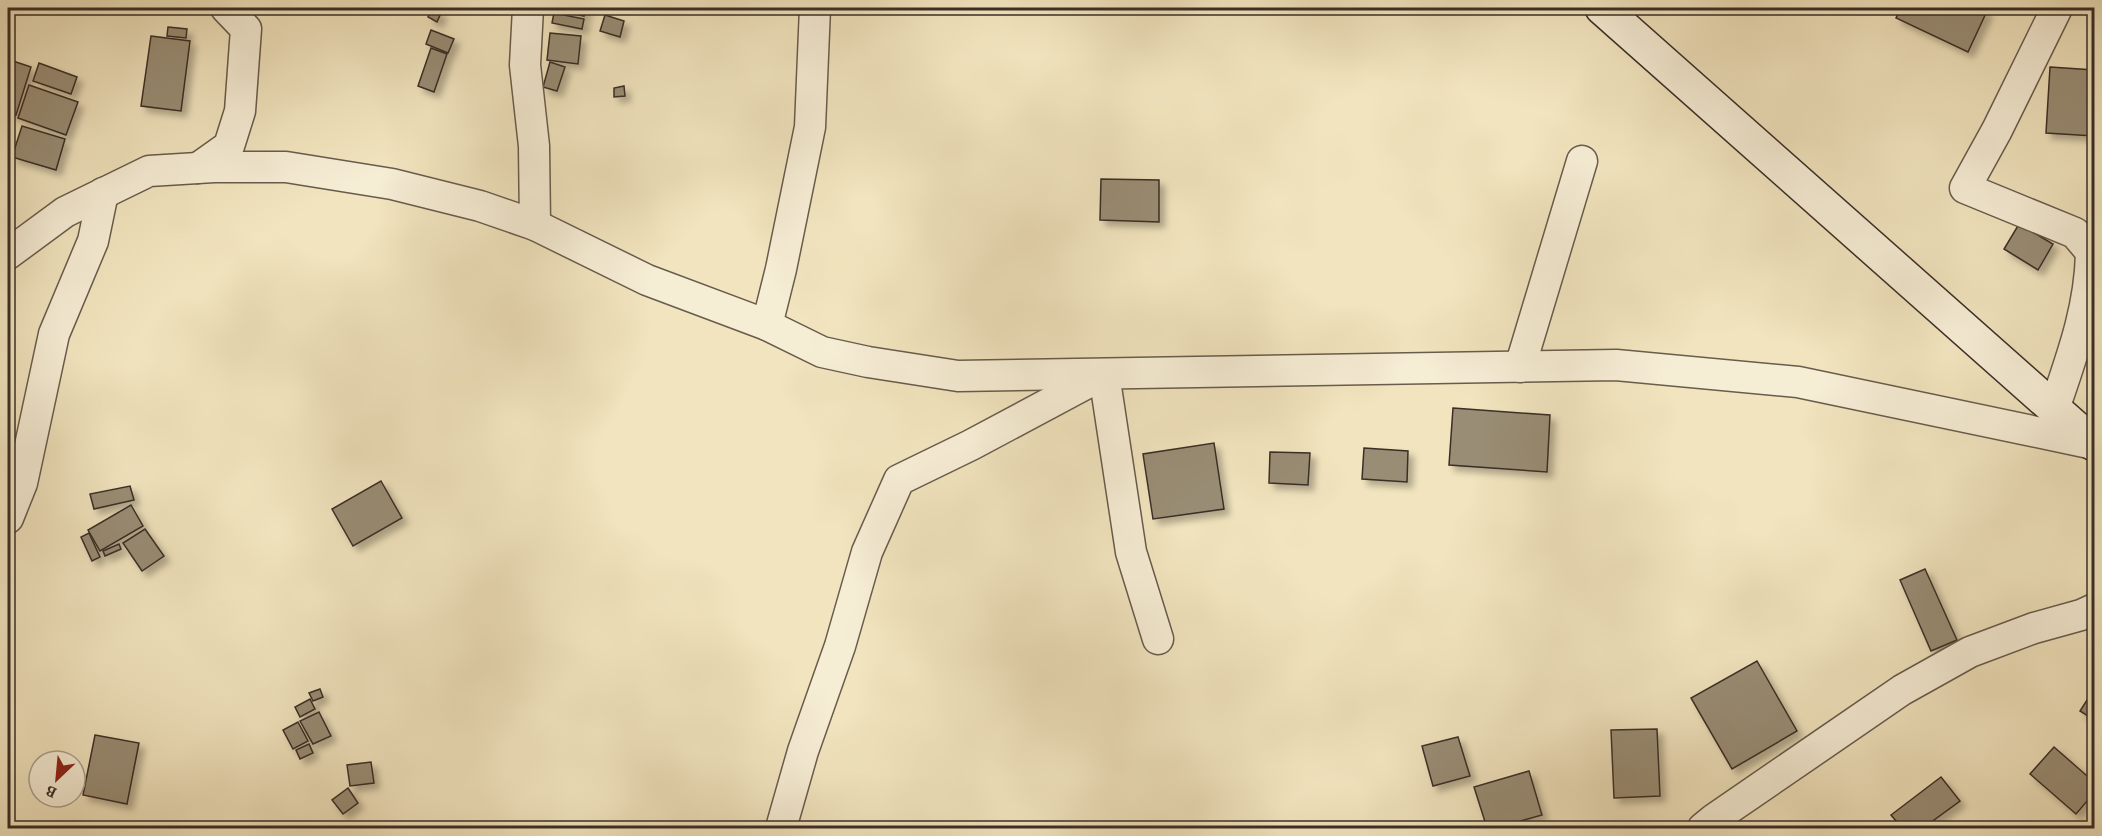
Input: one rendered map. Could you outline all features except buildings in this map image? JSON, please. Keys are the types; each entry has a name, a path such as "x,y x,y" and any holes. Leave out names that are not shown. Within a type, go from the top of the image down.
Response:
{"street":[{"path":"198,168 229,146 240,111 246,29 226,8"},
{"path":"528,8 525,65 534,146 535,225"},
{"path":"767,325 810,127 815,8"},
{"path":"1602,8 2094,444"},
{"path":"2054,409 2077,340 2091,283 2091,252 2075,233 1965,188 1997,130 2057,8"},
{"path":"1520,367 1582,161"},
{"path":"8,254 65,212 149,171 286,166 380,182 480,206 535,225 646,280 767,325 822,352 868,362 958,376 1616,365 1798,382 2094,444"},
{"path":"8,518 22,483 54,334 93,241 103,193"},
{"path":"1104,374 1131,552 1158,639"},
{"path":"781,828 803,751 840,646 867,552 899,480 971,445 1104,374"},
{"path":"1702,828 1902,690 1960,657 2034,628 2094,609"}]}
